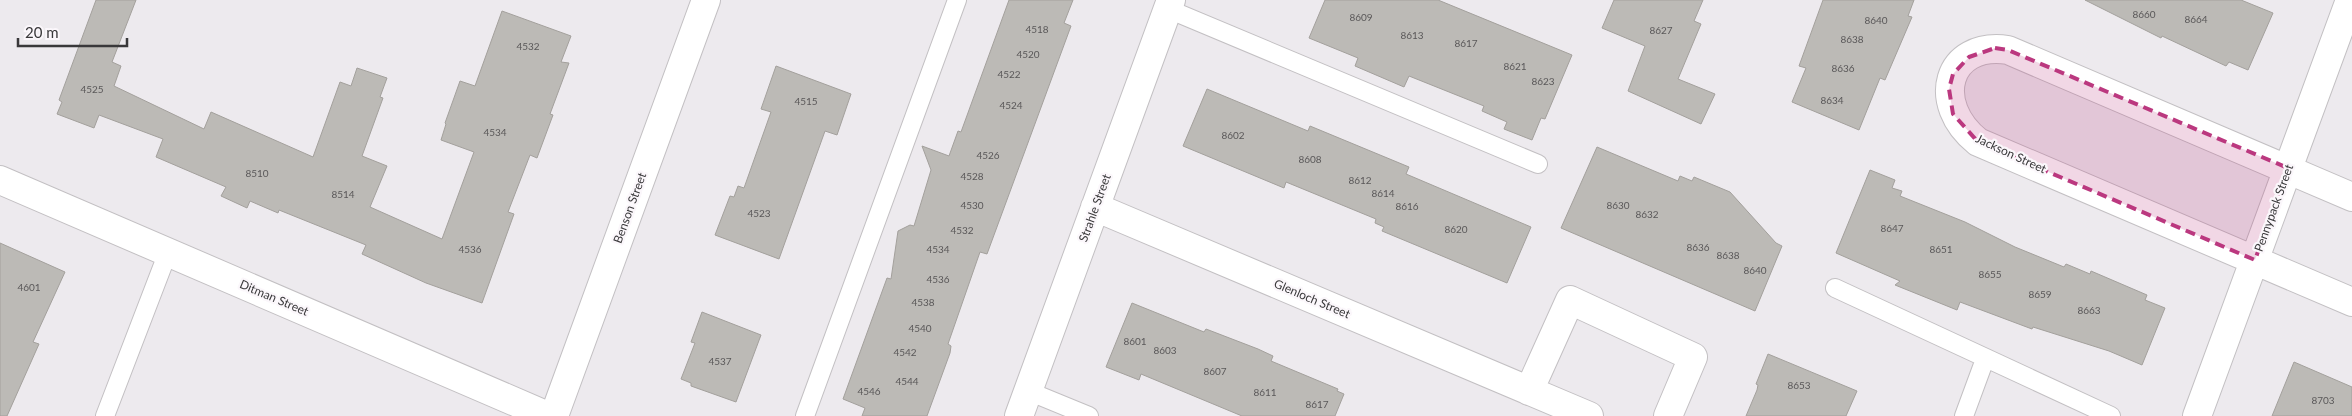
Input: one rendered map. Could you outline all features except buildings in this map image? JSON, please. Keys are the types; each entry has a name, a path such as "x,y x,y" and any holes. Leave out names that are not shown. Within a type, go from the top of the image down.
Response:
{"street":[{"name":"Benson Street","path":"554,416 706,0"},
{"name":"Pennypack Street","path":"2198,416 2350,0"},
{"name":"Strahle Street","path":"1019,416 1170,5"},
{"name":"Jackson Street","path":"2352,197 2288,168 2008,50 1995,48 1974,54 1959,65 1953,74 1949,89 1949,102 1953,114 1960,125 1978,142 2352,302"},
{"name":"Ditman Street","path":"0,180 548,416"},
{"name":"Glenloch Street","path":"1095,207 1589,416"},
{"path":"1529,391 1570,300 1693,357 1668,416"}],"lane":[{"path":"805,416 958,0"},
{"path":"1170,5 1538,164"},
{"path":"105,416 168,252"},
{"path":"1835,288 2110,416"},
{"path":"1964,416 1985,359"},
{"path":"1028,390 1089,416"}],"highlighted area":[{"path":"1995,48 2008,50 2288,168 2255,260 1978,142 1953,114 1949,89 1953,74 1969,57"}]}
